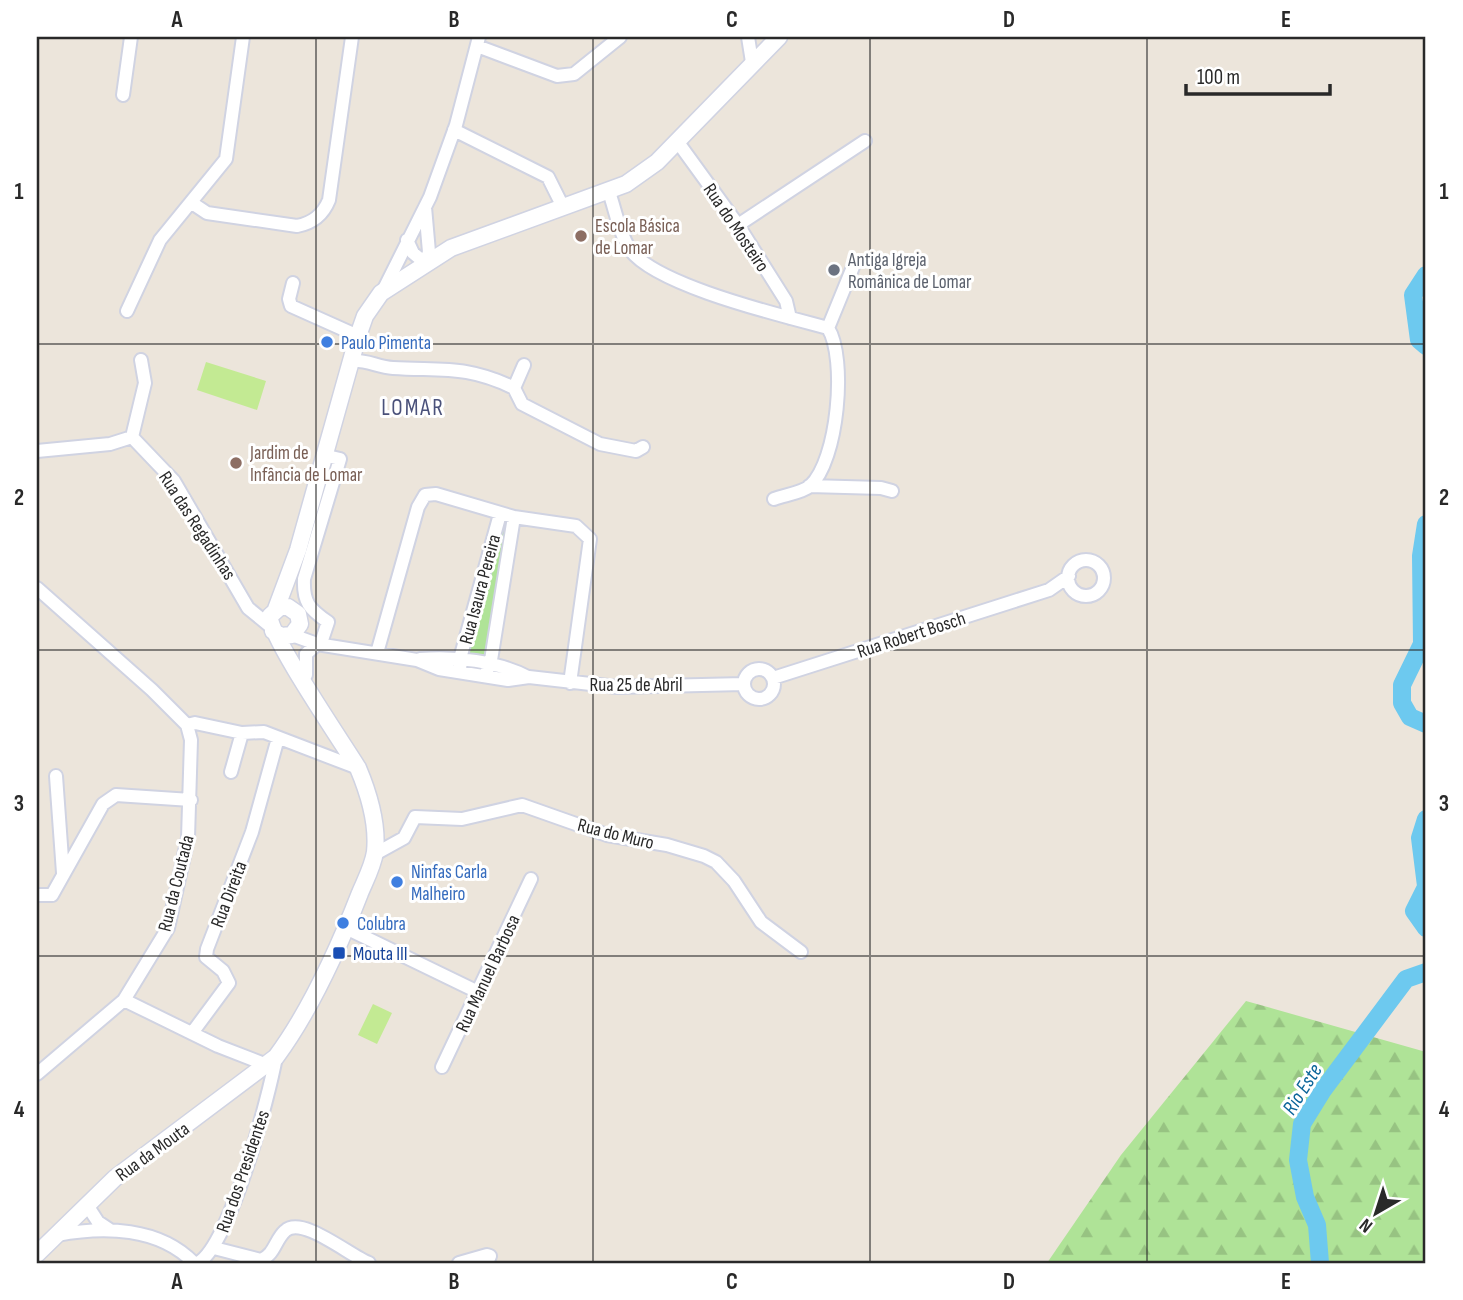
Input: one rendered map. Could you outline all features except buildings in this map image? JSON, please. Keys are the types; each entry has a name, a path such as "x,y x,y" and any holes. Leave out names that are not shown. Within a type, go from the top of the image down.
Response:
{"main road":[{"path":"298,550 293,584 299,628 292,635 281,636 273,619 298,550 358,336 365,316 381,293 451,248 626,184 657,162 752,61 779,37"},
{"path":"273,619 288,607 297,614"},
{"path":"273,619 358,768 370,803 375,854"},
{"path":"292,635 318,702"},
{"name":"Rua da Mouta","path":"37,1254 114,1178 272,1064 294,1031 346,928 375,854"}],"street":[{"path":"123,95 131,37"},
{"path":"127,311 160,240 226,159 243,37"},
{"path":"192,203 207,213 297,226 308,224 318,217 329,200 352,37"},
{"path":"381,293 425,206 454,130 478,41 557,76 575,74 620,37"},
{"path":"748,37 752,61"},
{"path":"454,130 534,167 548,177 563,208"},
{"name":"Rua do Mosteiro","path":"677,141 738,225 786,301 790,318"},
{"path":"738,225 865,141"},
{"path":"609,191 628,247 637,258 702,292 828,328"},
{"path":"407,240 412,253 425,263 429,252 425,206"},
{"path":"426,232 451,248"},
{"path":"809,486 824,462 833,435 837,403 836,349 828,328 853,267"},
{"path":"293,282 289,299 291,306 358,336"},
{"path":"37,451 110,444 132,437 145,383 141,360"},
{"path":"350,362 361,360 390,368 461,370 485,374 514,388 522,404 600,444 636,451 643,447"},
{"path":"514,388 524,365"},
{"name":"Rua das Regadinhas","path":"132,437 174,481 241,593 273,619"},
{"path":"306,675 306,654 320,641 328,622 310,609 303,598 304,579 340,459 323,455"},
{"path":"774,499 809,486 881,488 892,491"},
{"path":"377,653 418,507 425,495 436,494 500,514"},
{"name":"Rua Isaura Pereira","path":"460,666 500,514 514,517 487,670"},
{"path":"514,517 576,526 590,538 570,683"},
{"name":"Rua Robert Bosch","path":"773,678 1049,590 1069,576 1075,564 1085,560 1096,563 1103,571 1104,582 1098,592 1087,597 1049,590"},
{"path":"1069,576 1069,584 1076,593"},
{"path":"37,588 103,645 187,725 195,723 242,733 264,732 358,768"},
{"path":"297,614 320,641"},
{"name":"Rua 25 de Abril","path":"292,635 336,646 417,660 487,670 513,669 529,677 570,683 617,687 744,684"},
{"name":"Rua Robert Bosch","path":"758,669 766,671 773,678 773,690 763,698 750,696 744,684 749,673 758,669"},
{"name":"Rua da Coutada","path":"37,1073 124,1000 168,928 188,838 191,740 187,725"},
{"path":"231,772 242,733"},
{"name":"Rua Direita","path":"192,1032 229,983 223,971 206,957 207,949 252,832 278,738"},
{"path":"55,776 64,874"},
{"path":"37,895 52,895 103,804 116,795 191,800"},
{"name":"Rua do Muro","path":"375,854 404,838 415,817 462,819 516,804 607,835 667,845 716,862 734,881 761,922 801,953"},
{"name":"Rua Manuel Barbosa","path":"442,1066 531,879"},
{"path":"346,928 478,992"},
{"path":"124,1000 192,1032 272,1064"},
{"name":"Rua dos Presidentes","path":"196,1263 214,1248 257,1135 272,1064"},
{"path":"87,1205 98,1222 111,1230"},
{"path":"214,1248 261,1260 273,1250 284,1231 297,1227 309,1229 369,1263"},
{"path":"57,1235 85,1230 136,1233 172,1245 196,1263"},
{"path":"460,1263 487,1259"}],"green space":[{"path":"206,362 266,381 257,410 197,390"},
{"path":"502,518 511,520 486,657 465,654"},
{"path":"1246,1001 1426,1052 1426,1263 1047,1263 1121,1155"},
{"path":"373,1004 392,1013 377,1044 358,1035"}],"waterway":[{"name":"Rio Este","path":"1426,275 1413,295 1419,340 1426,346"},
{"name":"Rio Este","path":"1426,524 1421,556 1422,644 1402,685 1402,703 1410,717 1426,724"},
{"name":"Rio Este","path":"1426,819 1420,838 1426,886"},
{"name":"Rio Este","path":"1426,887 1414,911 1426,928"},
{"name":"Rio Este","path":"1320,1263 1317,1225 1305,1197 1298,1160 1302,1124 1323,1090 1406,979 1426,972"}],"place":[{"name":"Escola Básica de Lomar","path":"581,236"},
{"name":"Antiga Igreja Românica de Lomar","path":"834,270"},
{"name":"Paulo Pimenta","path":"327,342"},
{"name":"Jardim de Infância de Lomar","path":"236,463"},
{"name":"Ninfas Carla Malheiro","path":"397,882"},
{"name":"Colubra","path":"343,923"},
{"name":"Mouta III","path":"339,953"}],"district":[{"name":"LOMAR","path":"413,407"}]}
